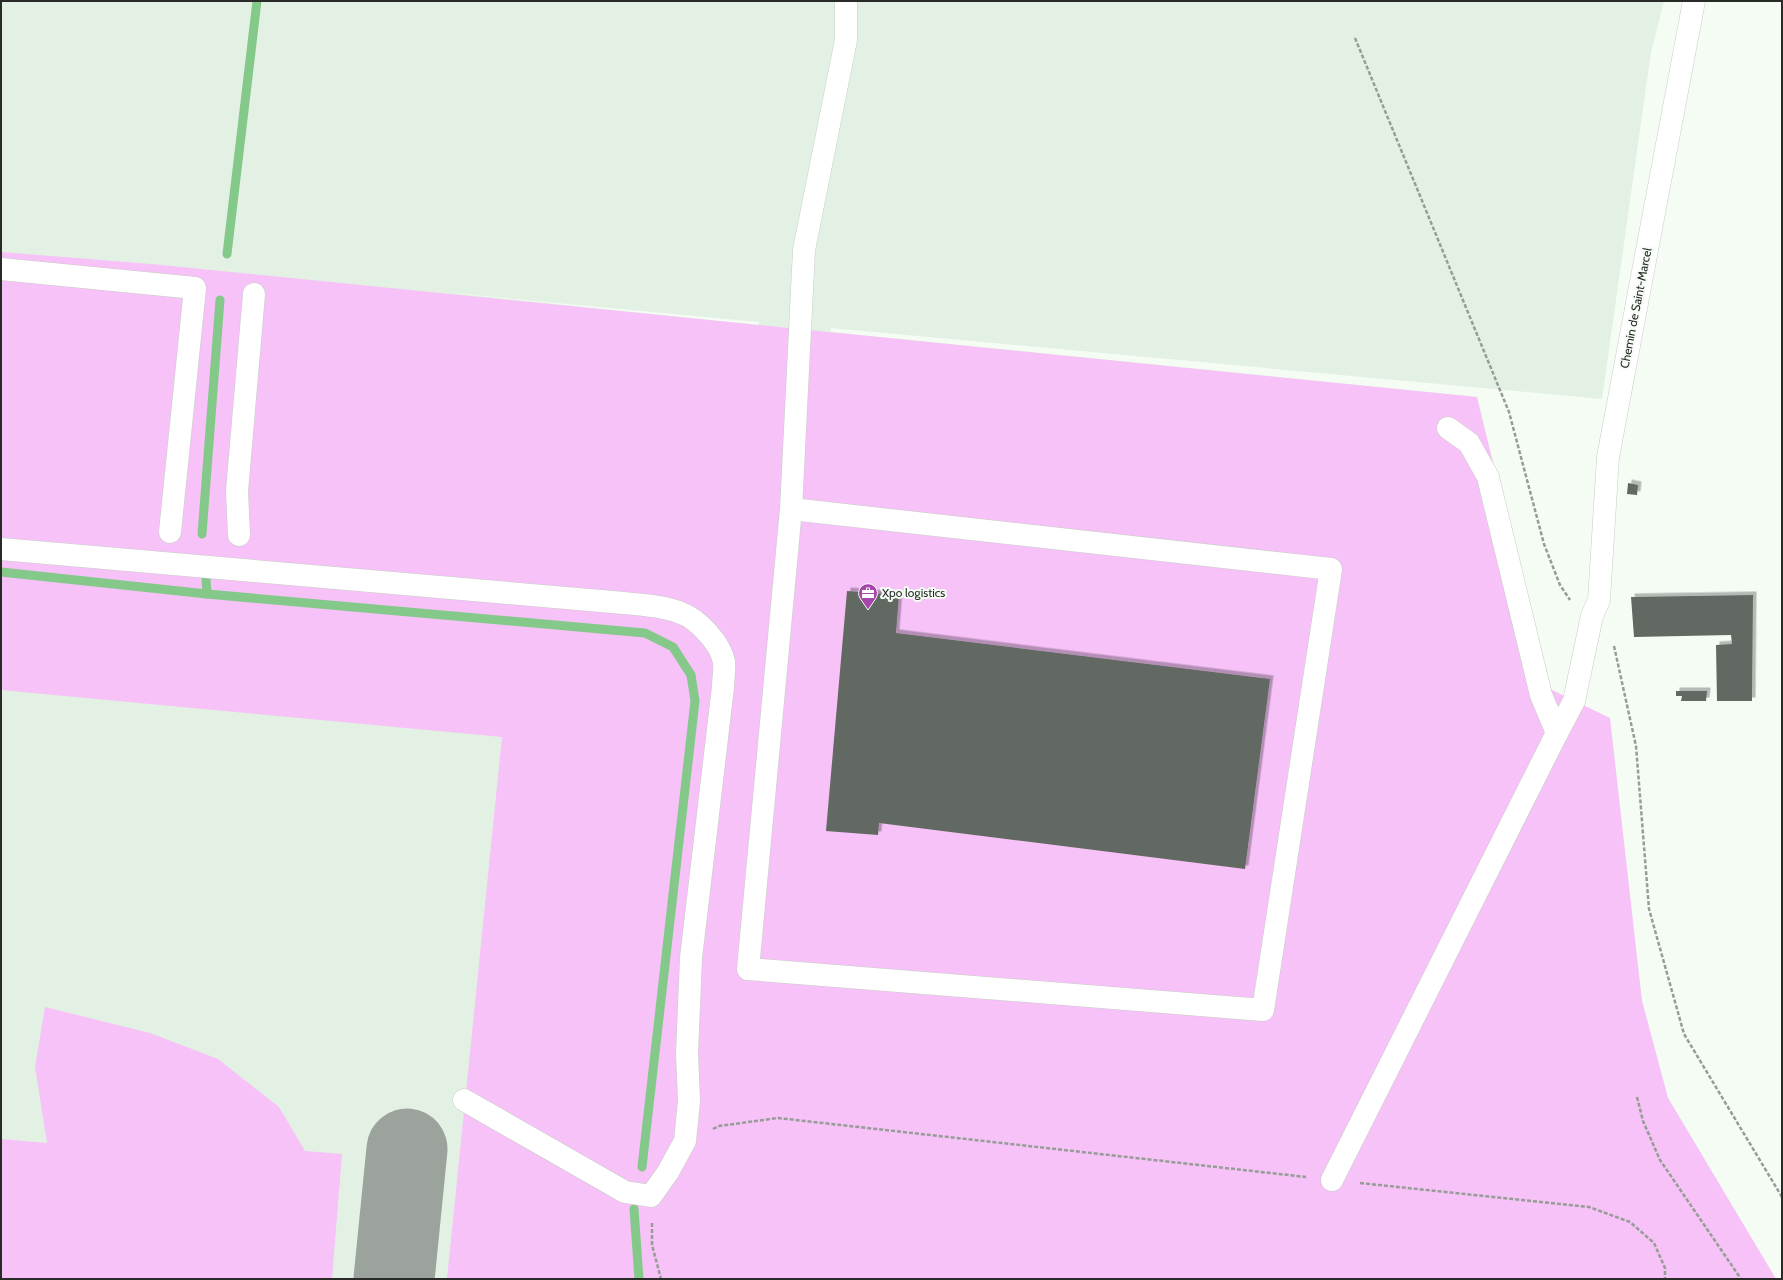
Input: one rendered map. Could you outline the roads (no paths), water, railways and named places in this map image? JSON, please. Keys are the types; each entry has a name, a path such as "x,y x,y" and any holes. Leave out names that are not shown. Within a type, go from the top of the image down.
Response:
{"street":[{"path":"792,509 1331,569 1263,1010 748,969 792,509 804,250 846,40 846,1"},
{"name":"Chemin de Saint-Marcel","path":"1332,1180 1574,701 1592,616 1599,600 1608,457 1694,1"},
{"path":"1,269 195,288 170,532"},
{"path":"239,535 237,491 254,294"},
{"path":"1448,428 1469,443 1488,477 1541,695 1557,733"},
{"path":"1,549 624,603 668,609 683,613 702,627 714,639 724,661 723,687 691,958 687,1054 689,1100 685,1141 668,1172 651,1196 625,1192 464,1100"}],"waterway":[{"path":"227,254 257,1"},
{"path":"202,534 220,300"},
{"path":"1,572 207,594 645,633 673,647 691,675 695,701 642,1167"},
{"path":"206,579 207,594"},
{"path":"634,1209 639,1279"}],"place":[{"name":"Xpo logistics","path":"868,610"}]}
